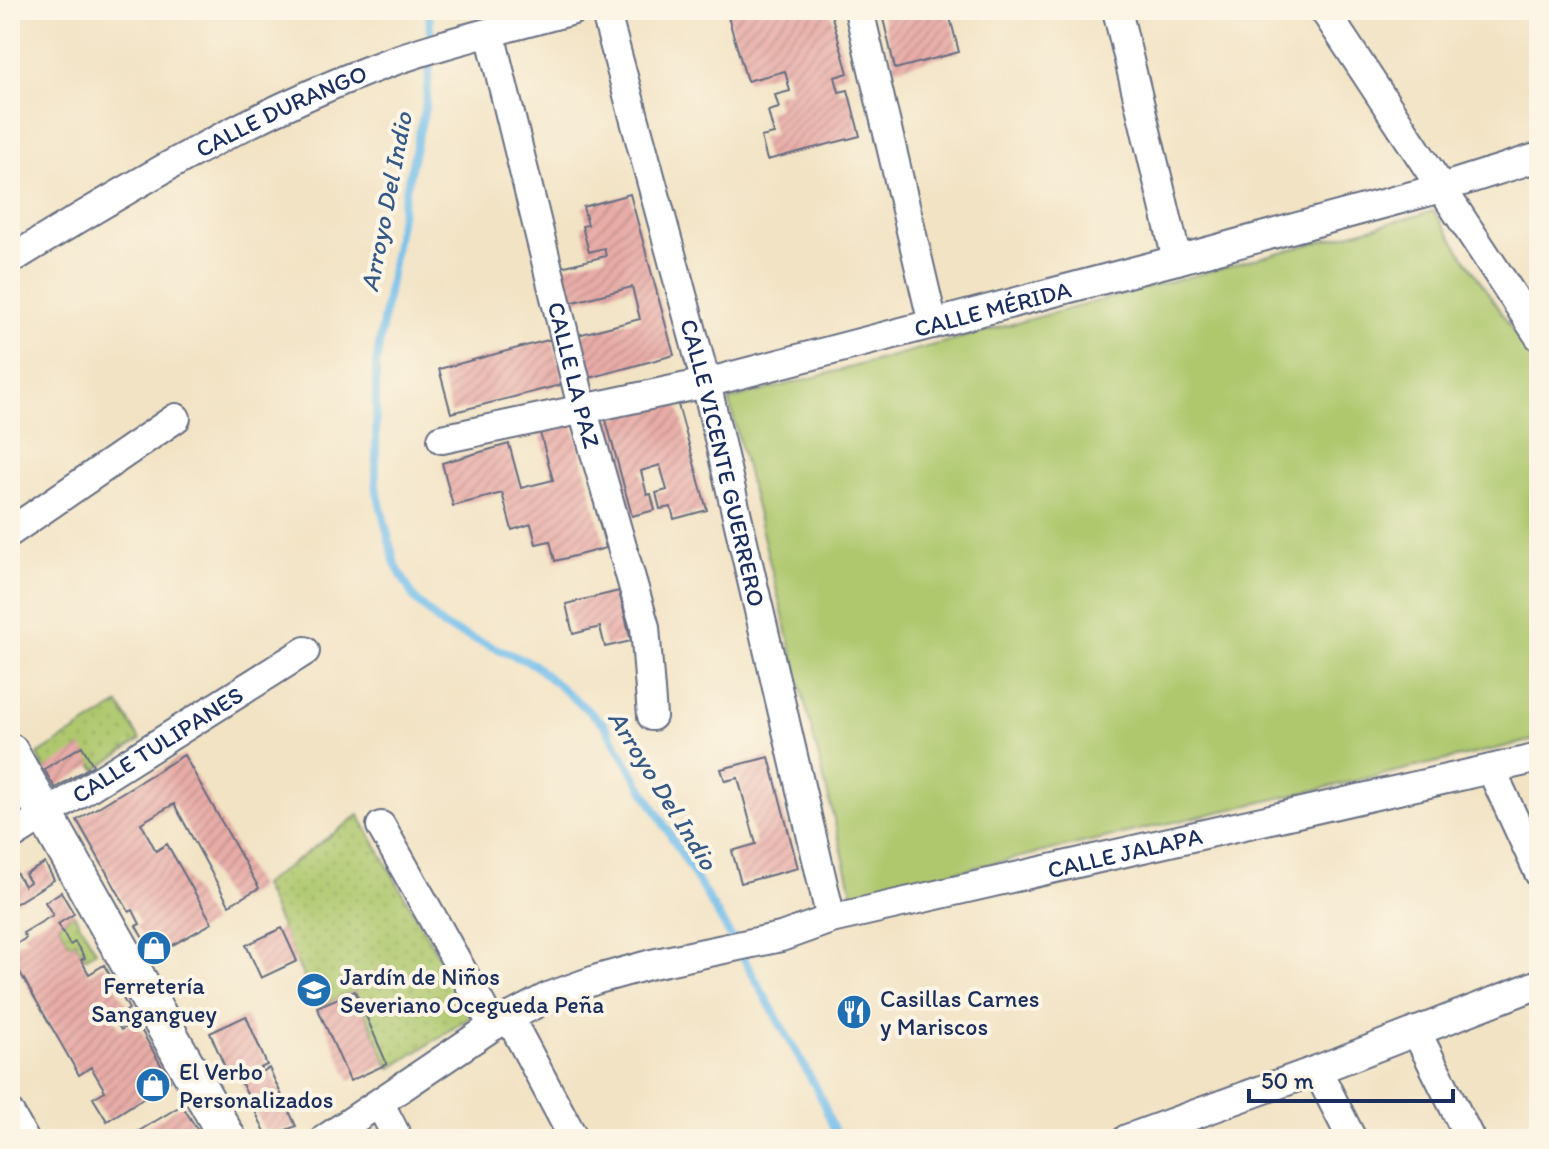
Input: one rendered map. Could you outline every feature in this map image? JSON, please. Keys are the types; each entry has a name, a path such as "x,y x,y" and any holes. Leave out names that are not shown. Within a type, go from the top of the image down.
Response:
{"street":[{"name":"CALLE DURANGO","path":"10,260 228,133 370,70 573,10"},
{"name":"CALLE VICENTE GUERRERO","path":"605,10 706,383 831,919"},
{"path":"859,10 933,324"},
{"path":"1117,10 1177,260"},
{"path":"1324,10 1539,336"},
{"name":"CALLE LA PAZ","path":"490,33 583,411 645,627 652,716"},
{"name":"CALLE MÉRIDA","path":"442,439 706,383 1177,260 1441,188 1539,157"},
{"path":"10,532 176,418"},
{"name":"CALLE TULIPANES","path":"10,837 305,651"},
{"path":"10,752 228,1139"},
{"name":"CALLE JALAPA","path":"325,1139 501,1022 548,997 598,979 781,937 831,919 1539,758"},
{"path":"1491,769 1539,873"},
{"path":"381,826 574,1139"},
{"path":"1127,1139 1539,984"},
{"path":"1416,1031 1470,1139"},
{"path":"1317,1070 1352,1139"},
{"path":"380,1104 398,1139"},
{"path":"10,1114 24,1139"}],"green space":[{"path":"1434,211 1539,370 1539,739 853,895 729,400"},
{"path":"119,704 140,740 96,770 93,765 44,769 37,755"},
{"path":"359,815 472,1016 390,1069 355,991 317,1007 262,885"},
{"path":"74,914 96,951 85,958 75,942 70,945 58,924"}],"building":[{"path":"726,10 830,10 848,73 835,77 839,92 848,90 860,136 767,160 761,137 774,134 768,111 779,108 775,95 790,91 785,71 747,81"},
{"path":"881,10 920,10 922,16 948,10 959,52 895,69"},
{"path":"630,194 674,355 586,379 574,336 640,319 632,287 566,304 557,268 606,256 604,248 589,252 582,226 588,225 583,207"},
{"path":"552,339 564,384 451,413 439,369"},
{"path":"677,401 707,510 674,519 671,507 660,509 656,493 667,490 660,465 641,471 647,495 651,494 655,510 632,516 606,420"},
{"path":"573,424 606,548 555,561 550,541 536,544 531,524 512,530 502,493 453,506 442,463 509,444 521,488 553,480 540,433"},
{"path":"619,591 631,641 605,647 600,627 573,634 566,604"},
{"path":"82,746 93,765 55,788 44,769"},
{"path":"184,755 259,888 229,905 174,804 141,823 156,851 167,844 212,923 153,956 136,926 140,924 133,910 129,912 77,820"},
{"path":"769,757 798,868 741,883 732,851 756,844 738,778 725,781 721,769"},
{"path":"10,862 24,886 30,882 25,874 45,863 54,880 10,907"},
{"path":"61,892 74,914 58,924 70,945 75,942 85,958 81,960 89,974 104,965 129,1009 114,1019 121,1030 136,1021 170,1081 107,1121 93,1098 105,1091 91,1067 79,1075 10,955 10,948 26,938 23,933 53,915 45,902"},
{"path":"282,928 297,961 261,978 246,945"},
{"path":"355,991 387,1064 350,1081 317,1007"},
{"path":"246,1016 267,1065 231,1081 210,1033"},
{"path":"269,1068 296,1126 268,1138 241,1082"},
{"path":"182,1105 203,1139 137,1139 134,1134"}],"waterway":[{"name":"Arroyo Del Indio","path":"429,10 431,55 426,103 403,203 376,364 376,487 395,564 414,598 443,626 533,664 604,724 733,940"},
{"name":"Arroyo Del Indio","path":"740,952 818,1091 838,1139"}],"place":[{"name":"Ferretería Sanganguey","path":"154,948"},
{"name":"Jardín de Niños Severiano Ocegueda Peña","path":"314,990"},
{"name":"Casillas Carnes y Mariscos","path":"854,1012"},
{"name":"El Verbo Personalizados","path":"153,1085"}]}
